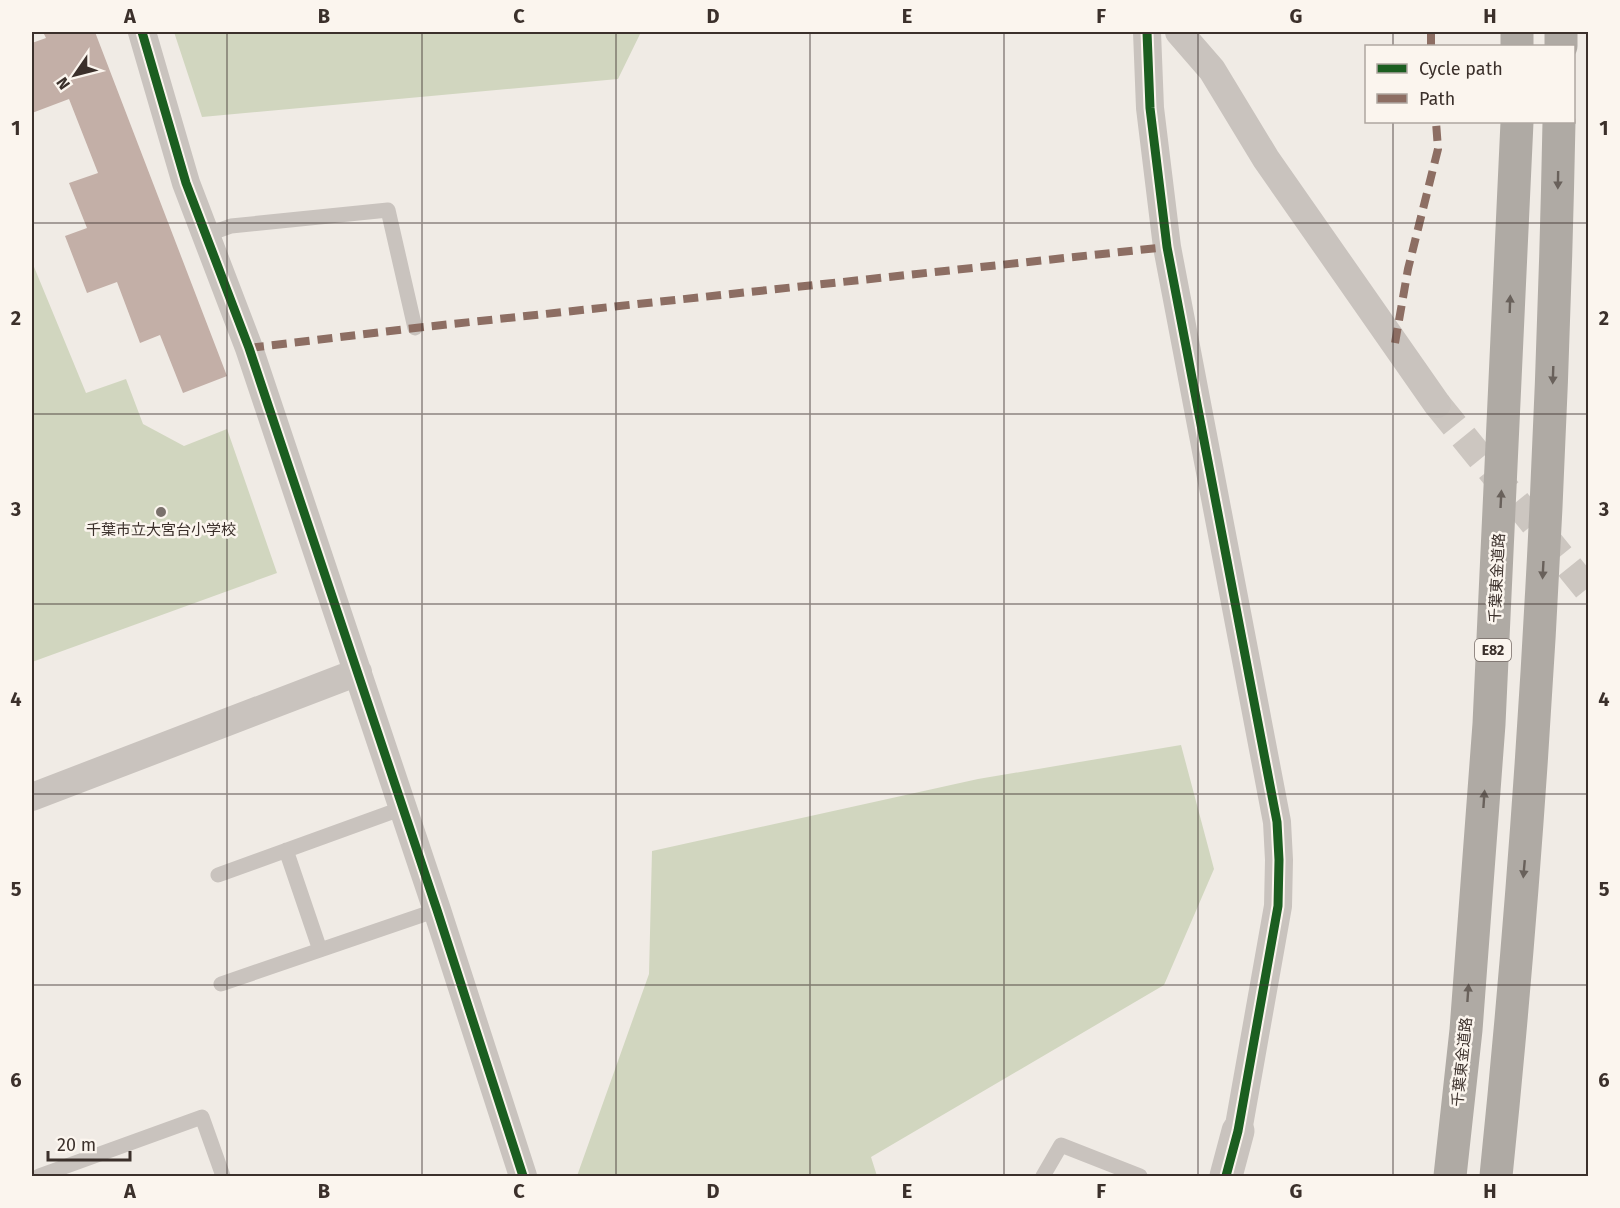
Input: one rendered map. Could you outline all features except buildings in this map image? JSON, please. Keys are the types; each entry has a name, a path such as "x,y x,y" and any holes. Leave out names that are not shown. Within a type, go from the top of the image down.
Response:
{"highway":[{"name":"千葉東金道路","path":"1450,1176 1466,1030 1490,724 1516,123"},
{"path":"1496,1176 1524,868 1538,655 1556,311 1559,123"}],"street":[{"path":"142,32 186,183 249,348 437,910 523,1176"},
{"path":"1147,32 1150,108 1167,247 1277,822 1278,906 1238,1131 1226,1176"},
{"path":"1179,32 1212,70 1266,159 1437,404"},
{"path":"32,797 358,672"}],"lane":[{"path":"206,235 231,226 388,210 415,328"},
{"path":"218,875 403,808"},
{"path":"286,850 320,950"},
{"path":"221,984 437,910"},
{"path":"39,1176 202,1117 223,1176"},
{"path":"1042,1176 1061,1145 1140,1176"}],"green space":[{"path":"174,32 641,32 618,79 202,117"},
{"path":"32,262 86,393 126,379 143,424 184,446 227,429 277,573 32,662"},
{"path":"1181,745 1214,869 1164,985 871,1157 877,1176 577,1176 649,974 652,851 978,779"}],"tunnel":[{"path":"1437,404 1588,590"}],"marked path":[{"path":"1431,32 1431,45"},
{"path":"1395,343 1408,269 1438,149 1436,123"},
{"path":"249,348 1167,247"}],"cycle path":[{"path":"142,32 186,183 249,348 437,910 523,1176"},
{"path":"1147,32 1150,108 1167,247 1277,822 1278,906 1238,1131 1226,1176"}],"place":[{"name":"千葉市立大宮台小学校","path":"161,512"}]}
